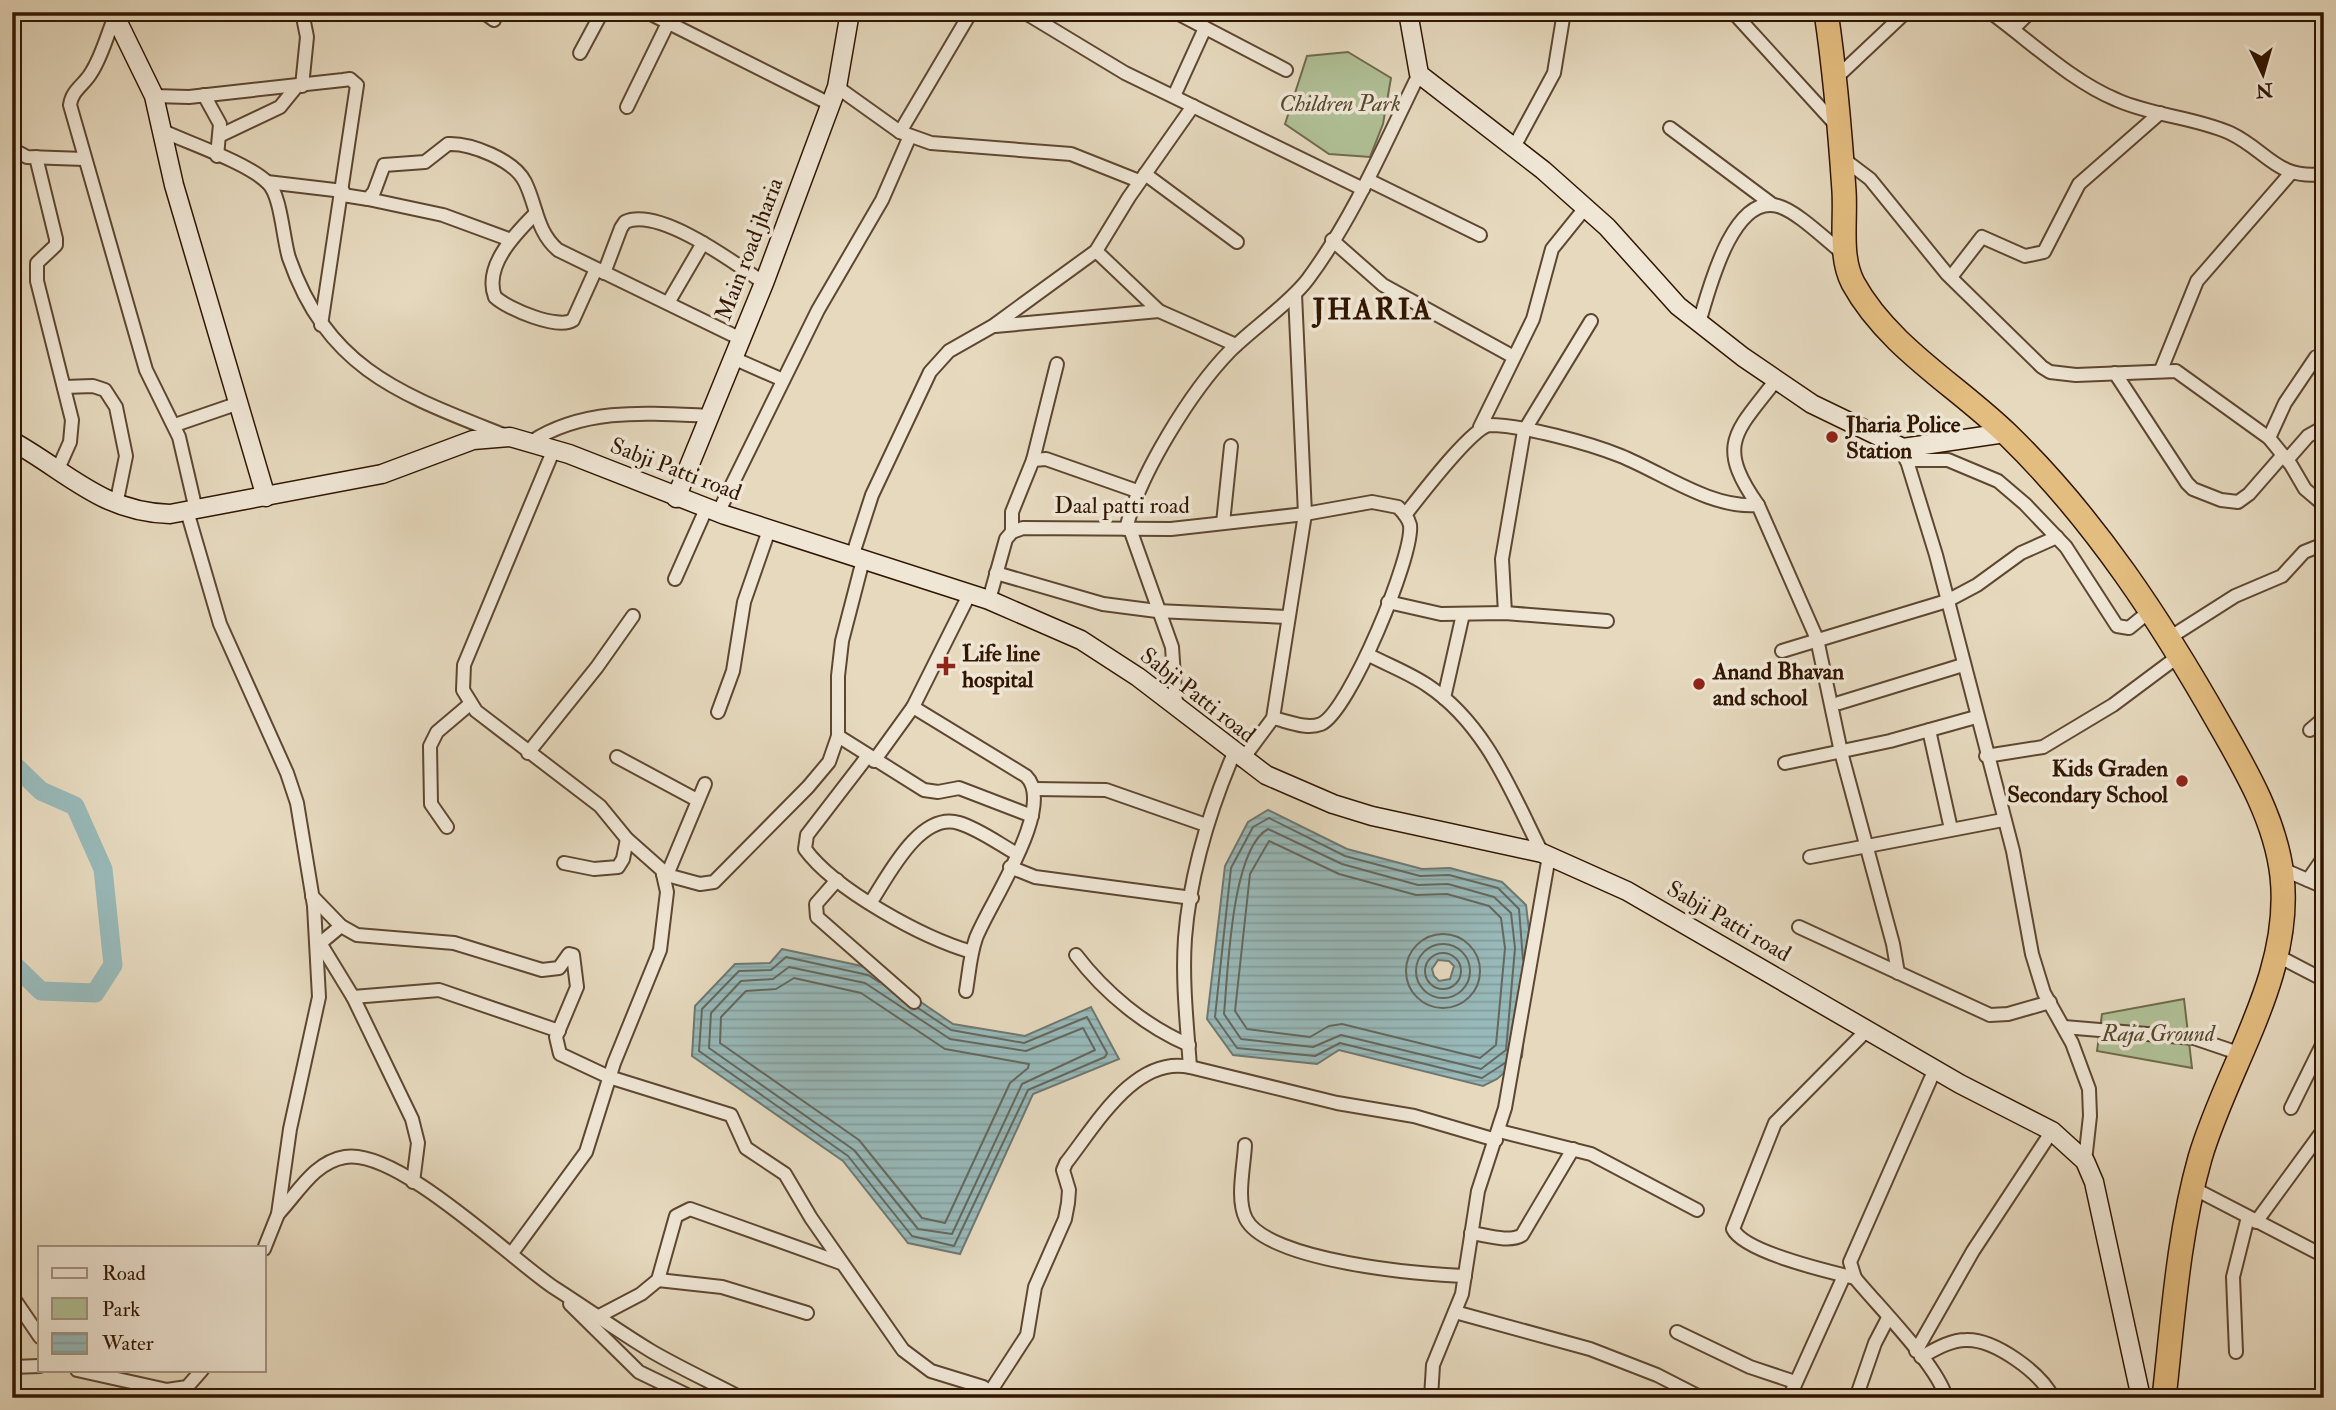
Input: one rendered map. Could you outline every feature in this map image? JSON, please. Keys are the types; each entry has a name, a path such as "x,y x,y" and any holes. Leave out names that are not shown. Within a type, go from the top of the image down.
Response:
{"highway":[{"path":"1826,12 1840,129 1844,254 1851,279 1882,321 1919,359 2005,433 2083,518 2175,647 2242,763 2275,840 2283,914 2276,956 2241,1054 2209,1129 2193,1188 2182,1243 2164,1398"}],"main road":[{"name":"Main road jharia","path":"676,498 764,283 837,87 850,12"},
{"path":"1408,12 1419,74 1585,208 1678,306 1776,380 1812,404 1904,454 2005,433"},
{"path":"114,14 154,96 174,186 266,497"},
{"name":"Sabji Patti road","path":"12,441 100,498 143,513 191,511 382,474 473,440 510,437 554,449 712,511 970,593 1081,640 1176,704 1238,757 1266,775 1333,804 1417,827 1461,833 1545,854 1628,891 1935,1069 2053,1131 2085,1161 2100,1207 2123,1329 2140,1398"}],"street":[{"path":"221,135 280,107 299,86 307,37 302,12"},
{"path":"483,12 494,20"},
{"path":"580,53 602,12"},
{"path":"647,12 830,104"},
{"path":"675,579 832,284 882,200 905,134 971,12"},
{"path":"1024,12 1125,73 1480,235"},
{"path":"1175,12 1286,70"},
{"path":"1514,148 1553,73 1564,12"},
{"path":"1733,12 1840,129"},
{"path":"1836,78 1906,12"},
{"path":"1990,12 2108,96 2226,132 2250,144 2290,174 2324,174"},
{"path":"2013,29 2030,12"},
{"path":"114,14 90,75 71,99 84,159 146,370 175,425 191,511 220,624 288,773 297,803 312,896 318,945 319,998 290,1129 278,1214 265,1246"},
{"path":"627,107 668,23"},
{"path":"1174,96 1205,28"},
{"path":"1176,704 1172,646 1128,529 1137,491 1171,432 1236,345 1295,294 1332,240 1365,184 1419,74"},
{"path":"154,96 204,95 350,79 357,85 343,193 321,325"},
{"path":"837,87 905,134 954,147 1071,154 1142,178 1237,242"},
{"path":"204,95 217,114 221,135 217,156"},
{"path":"554,449 464,665 463,691 470,704 528,753 600,806 627,839 665,875 700,884 714,882 808,788 828,762 838,736 838,676 842,641 872,495 930,372 950,351 993,326 1096,251 1142,178 1193,106"},
{"path":"1951,277 1982,237 2025,256 2033,257 2044,252 2079,184 2160,113"},
{"path":"1670,128 1844,254"},
{"path":"163,131 267,182 343,193 443,215 511,240"},
{"path":"368,199 374,192 384,165 425,162 443,146 454,144 480,150 514,169 525,181 548,241 600,271 741,339"},
{"path":"12,149 27,157 84,159"},
{"path":"1841,156 1870,178 1951,277 2050,372 2076,375 2176,371 2269,439 2285,457 2301,484 2322,499"},
{"path":"36,158 56,239 56,245 37,262 37,281 64,387 72,431 58,469"},
{"path":"2161,370 2197,281 2290,174"},
{"path":"267,182 277,199 281,229 294,271 321,325 357,364 386,383 427,404 510,437"},
{"path":"1699,323 1719,259 1731,236 1752,211 1773,205"},
{"path":"1273,718 1309,726 1321,724 1331,716 1369,655 1408,547 1410,524 1405,515 1480,427 1512,356 1533,319 1552,249 1585,208"},
{"path":"536,213 511,240 494,276 495,297 555,324 573,320 621,228 634,217 703,243 764,283"},
{"path":"1332,240 1383,285 1512,356"},
{"path":"668,303 703,243"},
{"path":"1096,251 1159,311 1236,345"},
{"path":"1190,1066 1184,979 1185,938 1206,825 1238,757 1273,718 1305,514 1295,294"},
{"path":"993,326 1159,311"},
{"path":"1505,613 1502,559 1524,431 1591,321"},
{"path":"2269,439 2285,403 2316,357"},
{"path":"733,358 783,380"},
{"path":"989,600 1003,546 1012,532 1012,512 1033,460 1057,364"},
{"path":"2115,373 2193,489 2221,500 2238,502 2308,436 2324,427"},
{"path":"1776,380 1736,432 1733,456 1741,481 1758,505 1818,639 1841,752 1893,944 1898,973"},
{"path":"64,387 93,386 105,390 116,407 126,456 116,505"},
{"path":"175,425 239,403"},
{"path":"531,442 555,428 589,417 646,413 710,415"},
{"path":"1480,427 1498,425 1594,446 1741,507 1758,505"},
{"path":"1223,523 1231,446"},
{"path":"2085,1161 2090,1116 2089,1089 2032,954 2013,852 1947,601 1904,454 1948,460 1983,473 2012,492 2057,537 2077,562 2117,626 2129,628 2151,610"},
{"path":"1033,460 1046,459 1137,491"},
{"name":"Daal patti road","path":"1012,532 1035,526 1171,530 1383,502 1398,507 1405,515"},
{"path":"718,712 733,671 744,602 769,530"},
{"path":"1782,652 1947,601 1977,585 2021,553 2057,537"},
{"path":"1986,756 2043,747 2113,705 2235,596 2282,576 2304,552 2324,544"},
{"path":"996,573 1088,601 1157,611 1288,617"},
{"path":"970,593 913,707 807,835 804,843 810,856 837,880 920,932 972,952"},
{"path":"1388,602 1441,614 1505,613 1607,621"},
{"path":"1444,698 1463,614"},
{"path":"528,753 633,617"},
{"path":"1369,655 1426,684 1465,716 1483,738 1545,854 1505,1108 1478,1191 1465,1276 1455,1311 1433,1364 1431,1398"},
{"path":"1839,703 1963,666"},
{"path":"447,827 431,804 430,746 437,732 470,704"},
{"path":"913,707 1026,776 1034,789 1032,816 1017,853 988,908 972,952 967,991"},
{"path":"1785,764 1976,717"},
{"path":"2310,730 2324,718"},
{"path":"1929,730 1951,829"},
{"path":"838,736 870,759 932,792 960,788 1032,816"},
{"path":"617,757 697,800"},
{"path":"512,1254 586,1152 609,1077 660,950 667,892 665,875 705,784"},
{"path":"1034,789 1106,790 1206,825"},
{"path":"1810,857 1866,844 2003,820"},
{"path":"871,902 909,845 931,827 960,823 1017,853"},
{"path":"564,863 594,869 618,867 623,859 627,839"},
{"path":"2308,880 2324,857"},
{"path":"1010,867 1035,877 1192,898"},
{"path":"2280,868 2324,887"},
{"path":"837,880 816,904 815,914 914,1002"},
{"path":"312,896 341,926 357,935 454,943 542,970 559,968 571,954 575,957 577,987 559,1031 556,1044 560,1054 609,1077 714,1107 730,1115 747,1148 785,1174 841,1263 903,1350 931,1371 994,1395 1027,1335 1035,1287 1066,1211 1069,1190 1063,1170 1066,1163 1114,1104 1142,1076 1164,1064 1190,1066 1337,1103 1573,1149 1605,1161 1698,1210"},
{"path":"318,945 341,926"},
{"path":"1799,928 1990,1015 2008,1014 2050,1002"},
{"path":"318,945 353,997 416,1132 418,1143 413,1182"},
{"path":"1076,955 1089,972 1146,1023 1189,1045"},
{"path":"2276,956 2324,980"},
{"path":"353,997 439,990 559,1031"},
{"path":"2064,1027 2194,1038 2241,1054"},
{"path":"1867,1030 1775,1123 1733,1229 1747,1242 1849,1277 1918,1354 1944,1389 1946,1398"},
{"path":"2291,1108 2324,1041"},
{"path":"1789,1398 1849,1277 1853,1253 1935,1069"},
{"path":"2236,1352 2233,1277 2252,1219 2324,1129"},
{"path":"1918,1354 1973,1251 2053,1131"},
{"path":"2313,1142 2324,1151"},
{"path":"1245,1144 1243,1212 1260,1235 1360,1265 1407,1274 1465,1276"},
{"path":"1471,1233 1506,1238 1522,1235 1573,1149"},
{"path":"278,1214 314,1171 329,1161 345,1157 374,1159 413,1182 512,1254 553,1287 639,1372 693,1398"},
{"path":"2193,1188 2324,1256"},
{"path":"599,1316 642,1294 658,1280 676,1216 690,1209 841,1263"},
{"path":"658,1280 722,1287 807,1313"},
{"path":"553,1287 652,1351 741,1398"},
{"path":"12,1296 38,1334"},
{"path":"1455,1311 1590,1349 1657,1375 1702,1398"},
{"path":"1856,1398 1875,1343 1888,1318"},
{"path":"1677,1332 1750,1367 1795,1382"},
{"path":"1918,1354 1959,1340 1977,1341 2022,1363 2045,1384 2053,1398"},
{"path":"12,1367 38,1366"},
{"path":"86,1372 167,1390 187,1387 200,1373"},
{"path":"190,1398 200,1373"}],"green space":[{"name":"Children Park","path":"1348,52 1391,78 1383,124 1370,157 1329,154 1285,124 1307,56"},
{"name":"Raja Ground","path":"2184,999 2192,1068 2097,1051 2102,1014"}],"water":[{"path":"1268,810 1347,849 1422,869 1450,868 1502,882 1526,905 1531,947 1522,1057 1497,1079 1483,1086 1339,1050 1317,1064 1233,1055 1207,1019 1225,866 1248,822","holes":["1438,960 1449,961 1454,966 1450,979 1439,981 1432,969"]},
{"path":"782,949 871,968 953,1024 1025,1036 1091,1007 1119,1059 1033,1094 960,1254 908,1243 843,1161 692,1056 695,1006 735,964 770,963"}],"waterway":[{"path":"12,763 41,791 75,806 103,869 113,965 95,993 41,991 12,963"}],"place":[{"name":"Jharia Police Station","path":"1832,437"},
{"name":"Life line hospital","path":"946,666"},
{"name":"Anand Bhavan and school","path":"1699,684"},
{"name":"Kids Graden Secondary School","path":"2182,781"}],"district":[{"name":"JHARIA","path":"1373,309"}]}
